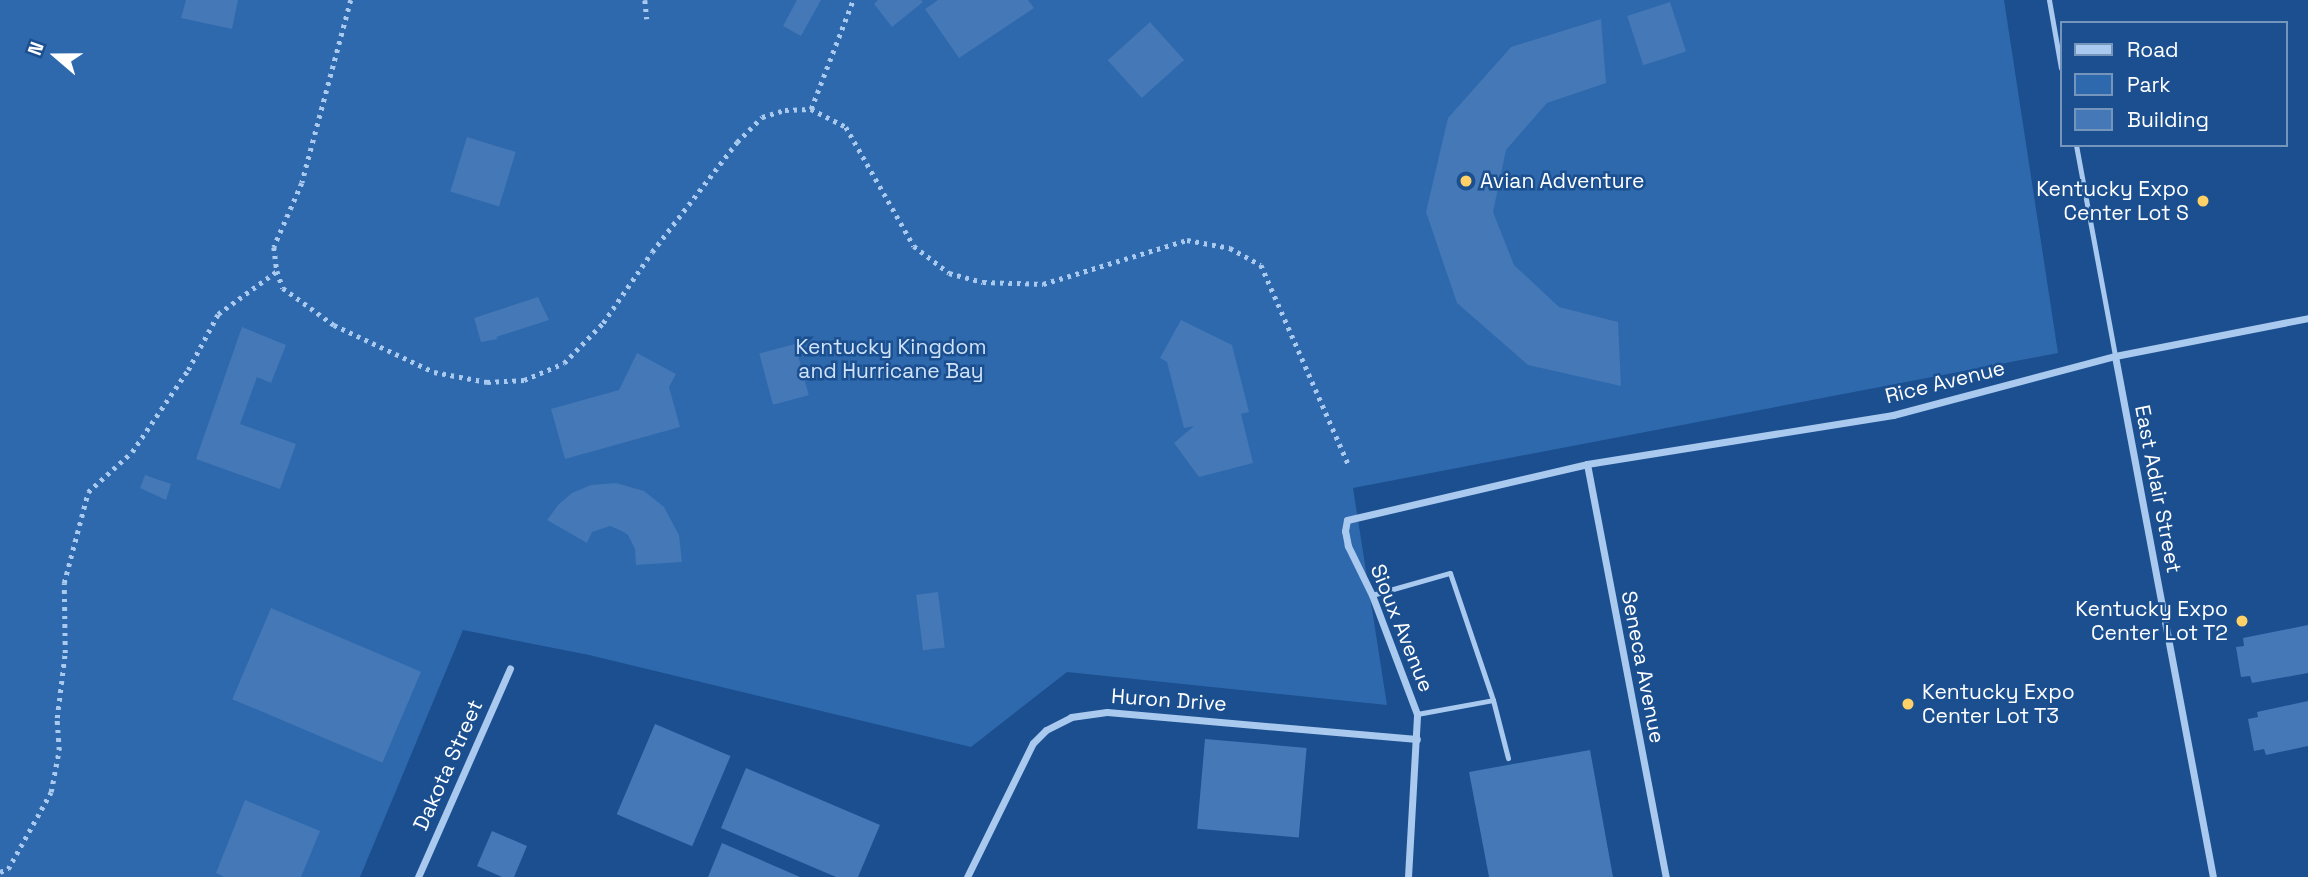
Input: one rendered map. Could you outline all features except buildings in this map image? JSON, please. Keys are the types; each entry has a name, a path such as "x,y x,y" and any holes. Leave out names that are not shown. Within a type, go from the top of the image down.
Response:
{"street":[{"name":"Rice Avenue","path":"1347,520 1587,464 1893,415 2115,356 2308,318"},
{"name":"East Adair Street","path":"2115,356 2213,877"},
{"name":"Seneca Avenue","path":"1587,464 1666,877"},
{"name":"Sioux Avenue","path":"1347,520 1345,531 1348,546 1372,595 1417,714 1408,877"},
{"name":"Dakota Street","path":"418,877 510,668"},
{"name":"Huron Drive","path":"967,877 1033,743 1046,730 1070,717 1107,712 1417,739"}],"lane":[{"path":"2049,0 2060,62"},
{"path":"2076,147 2115,356"},
{"path":"1372,595 1450,573 1493,700 1508,758"},
{"path":"1417,714 1493,700"}],"path":[{"path":"351,0 302,183 274,247 277,271 283,288 334,325 434,372 487,382 524,380 564,363 603,323 652,252 737,142 762,117 785,110 811,109 846,127 914,246 949,273 983,282 1043,284 1187,240 1230,248 1261,265 1349,465"},
{"path":"645,0 647,19"},
{"path":"811,109 853,0"},
{"path":"0,872 8,869 51,792 59,750 57,718 65,653 64,583 88,492 132,452 188,370 218,314 277,271"}],"green space":[{"name":"Kentucky Kingdom and Hurricane Bay","path":"0,0 2004,0 2058,353 1353,488 1387,705 1067,672 971,747 589,655 463,630 360,877 0,877"}],"place":[{"name":"Avian Adventure","path":"1466,181"},
{"name":"Kentucky Expo Center Lot S","path":"2203,201"},
{"name":"Kentucky Expo Center Lot T2","path":"2242,621"},
{"name":"Kentucky Expo Center Lot T3","path":"1908,704"}]}
